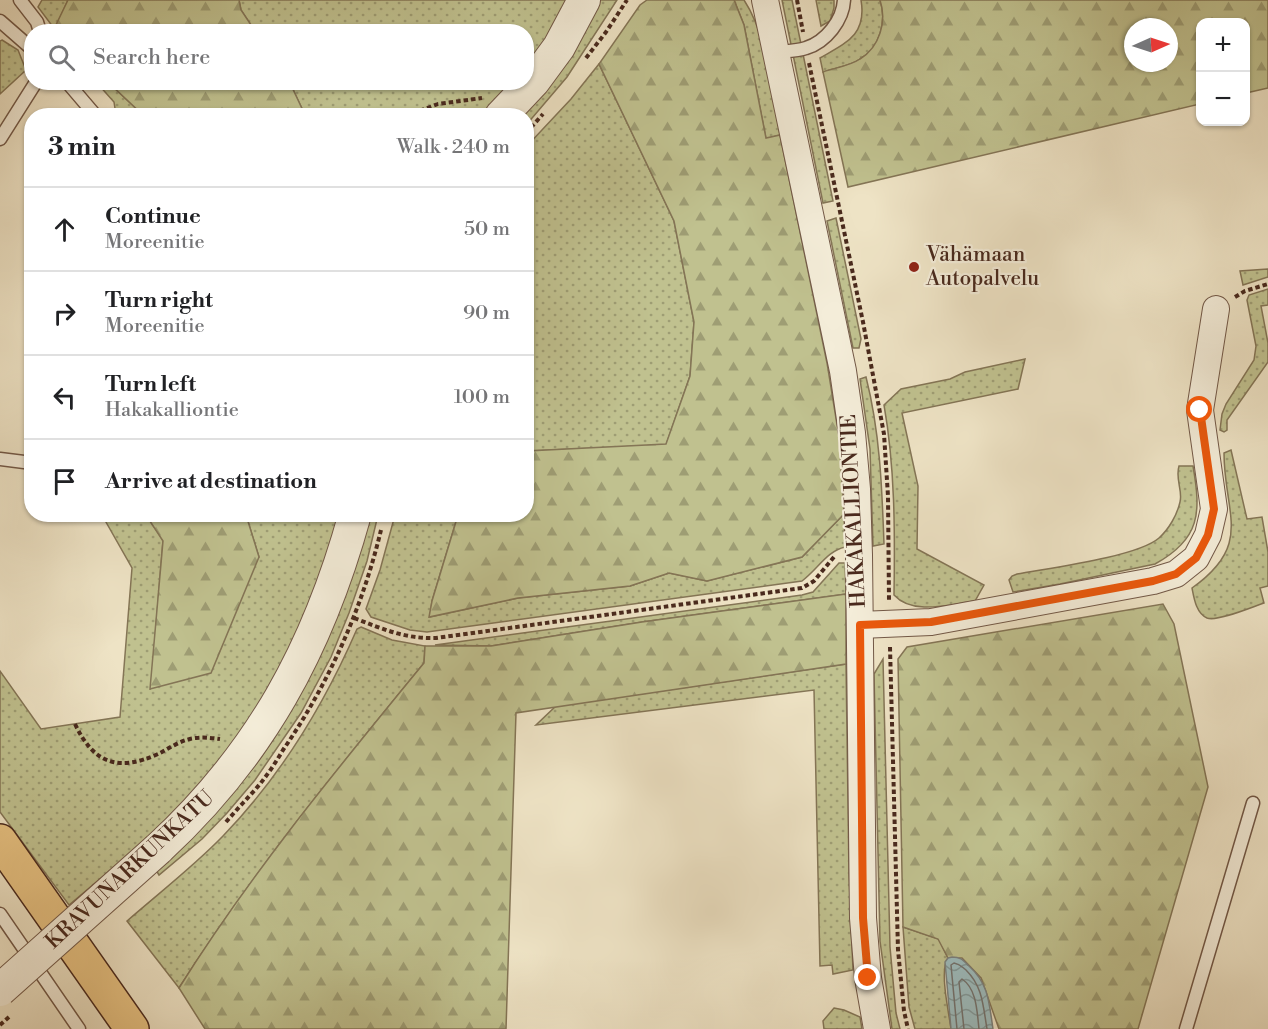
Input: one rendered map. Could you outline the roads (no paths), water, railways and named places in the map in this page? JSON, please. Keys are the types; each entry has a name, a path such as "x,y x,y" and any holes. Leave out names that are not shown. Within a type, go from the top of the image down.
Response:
{"highway":[{"path":"0,841 132,1029"}],"street":[{"path":"534,81 559,47 584,0"},
{"name":"HAKAKALLIONTIE","path":"765,0 843,371 856,478 863,918 868,978 877,1029"},
{"path":"510,106 525,90"},
{"path":"860,625 931,622 1153,581 1176,574 1196,558 1208,535 1214,509 1200,410 1216,309"},
{"name":"KRAVUNARKUNKATU","path":"0,990 158,849 210,797 253,741 296,672 334,582 353,522"}],"lane":[{"path":"20,0 38,24"},
{"path":"777,52 806,48 824,37 835,26 844,0"},
{"path":"0,21 24,42"},
{"path":"0,139 31,90"},
{"path":"74,90 89,108"},
{"path":"0,459 24,462"},
{"path":"1186,1029 1253,803"},
{"path":"0,914 79,1029"}],"water":[{"path":"952,957 963,961 981,980 987,994 993,1029 951,1029 945,962"}],"place":[{"name":"Vähämaan Autopalvelu","path":"914,267"}]}
